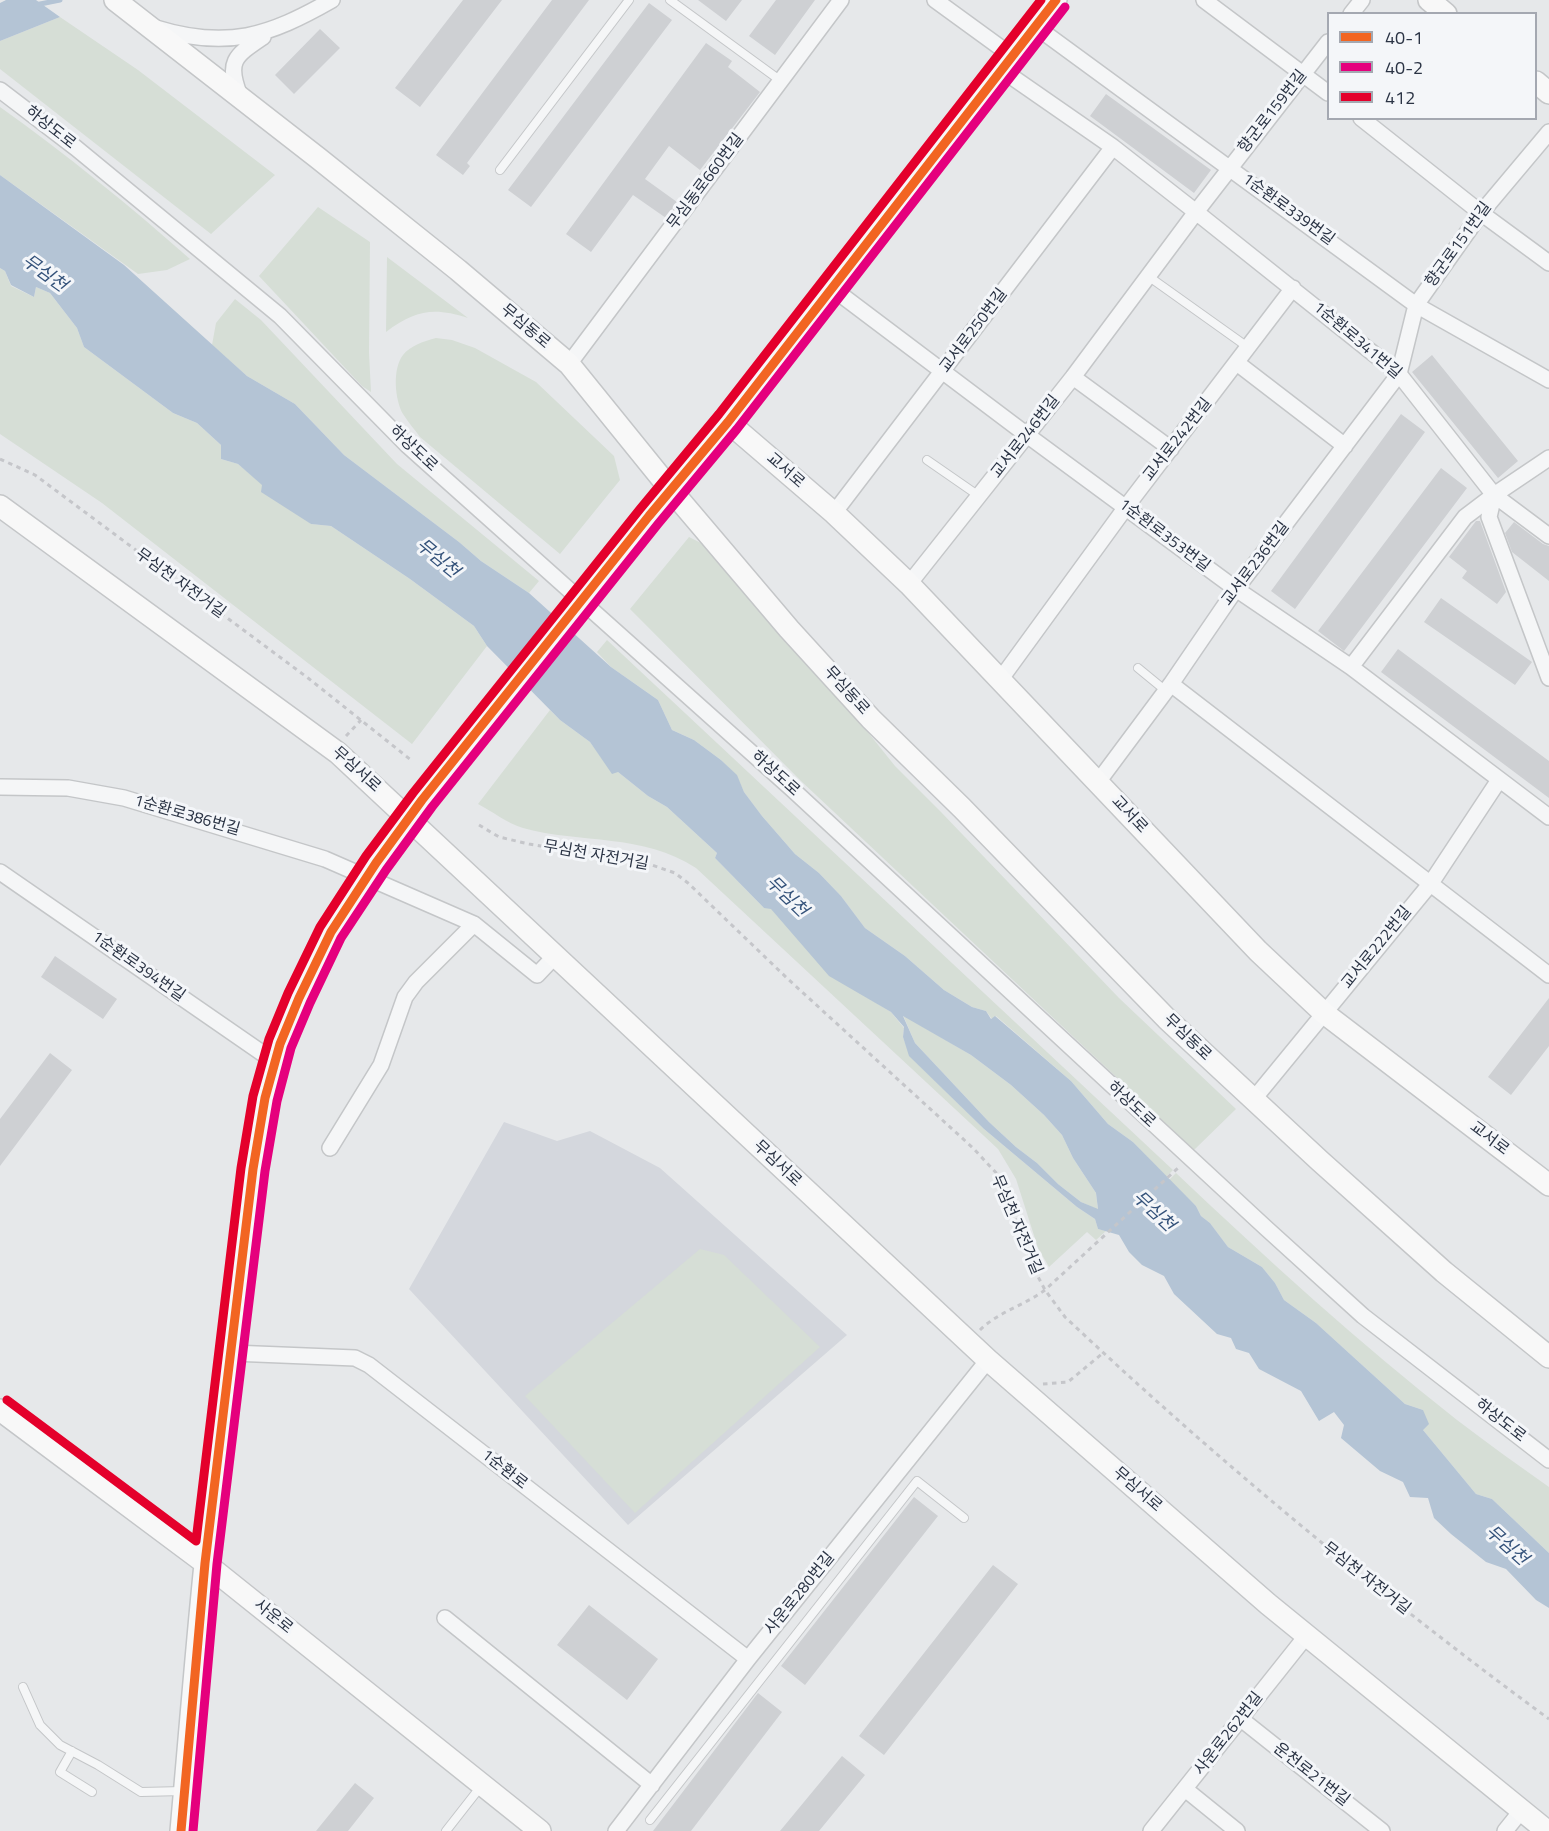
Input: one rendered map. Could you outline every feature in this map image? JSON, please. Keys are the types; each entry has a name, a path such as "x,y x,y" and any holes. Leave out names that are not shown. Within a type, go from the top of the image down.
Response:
{"main road":[{"name":"무심동로","path":"115,0 458,270 570,364 671,490 789,629 872,719 1167,1019 1253,1100 1444,1272 1549,1357"},
{"path":"180,1831 205,1563 253,1169 265,1098 275,1062 299,998 331,932 367,876 422,800 649,516 728,422 1056,0"},
{"path":"1429,0 1444,12"},
{"path":"1537,83 1549,93"},
{"name":"교서로","path":"728,422 834,513 909,584 1258,951 1324,1013 1549,1185"},
{"name":"무심서로","path":"0,506 330,746 988,1360 1200,1546 1547,1831"},
{"name":"사운로","path":"0,1410 205,1563 540,1831"}],"street":[{"path":"241,98 234,80 233,64 244,49 276,28 332,0"},
{"name":"무심동로660번길","path":"570,364 841,0"},
{"name":"1순환로341번길","path":"935,0 1007,63 1399,374 1494,495 1549,536"},
{"path":"1204,0 1327,91"},
{"path":"1353,12 1362,0"},
{"path":"148,26 167,32 214,40 248,36 276,28"},
{"name":"1순환로339번길","path":"1035,26 1416,305 1549,380"},
{"name":"향군로159번길","path":"1197,212 1327,44"},
{"name":"하상도로","path":"0,90 76,148 280,316 407,445 792,789 1275,1236 1364,1316 1549,1460"},
{"path":"1364,120 1481,213 1549,263"},
{"name":"향군로151번길","path":"1399,374 1416,305 1481,213 1549,132"},
{"name":"교서로250번길","path":"834,513 1113,147"},
{"name":"교서로246번길","path":"909,584 1072,377 1197,212"},
{"name":"1순환로353번길","path":"832,288 1236,589 1351,667 1549,818"},
{"name":"교서로242번길","path":"1000,680 1126,507 1293,288"},
{"path":"1237,363 1345,446"},
{"name":"교서로236번길","path":"1098,782 1169,687 1236,589 1399,374"},
{"path":"1072,377 1171,449"},
{"path":"1351,667 1465,517 1549,458"},
{"path":"1494,495 1489,517 1549,678"},
{"path":"1169,687 1302,784 1546,973"},
{"name":"교서로222번길","path":"1253,1100 1431,883 1499,780"},
{"name":"1순환로386번길","path":"0,787 68,788 124,798 282,844 367,876 474,924 537,975 555,957"},
{"name":"1순환로394번길","path":"0,872 275,1062"},
{"path":"330,1148 381,1065 405,996 474,924"},
{"name":"1순환로","path":"232,1353 355,1358 369,1365 748,1659"},
{"name":"사운로280번길","path":"616,1831 748,1659 988,1360"},
{"path":"446,1618 652,1785"},
{"name":"사운로262번길","path":"1150,1831 1307,1635"},
{"name":"운천로21번길","path":"1241,1719 1382,1831"},
{"path":"1185,1790 1237,1831"},
{"path":"1505,1831 1521,1811"}],"lane":[{"path":"500,170 629,0"},
{"path":"670,0 782,81"},
{"path":"1148,276 1249,348"},
{"path":"927,460 979,496"},
{"path":"1138,668 1169,687"},
{"path":"650,1821 917,1481 964,1518"},
{"path":"23,1687 40,1725 60,1745 141,1792 184,1791"},
{"path":"72,1751 60,1772 92,1792"},
{"path":"446,1831 482,1784"}],"path":[{"name":"무심천 자전거길","path":"0,459 35,475 361,719 411,760"},
{"path":"346,736 361,719"},
{"name":"무심천 자전거길","path":"479,825 499,837 529,844 649,864 675,873 688,883 798,988 973,1148 1000,1177 1024,1245 1045,1290 1065,1317 1298,1524 1466,1658 1549,1719"},
{"path":"968,1342 984,1326 1045,1290 1178,1168"},
{"path":"1017,1385 1068,1382 1103,1353"}],"shaded area":[{"path":"60,17 138,70 275,175 211,234 0,69 0,41"},
{"path":"0,107 97,180 190,259 167,270 138,274 0,175"},
{"path":"318,207 370,242 371,392 362,386 259,276"},
{"path":"387,257 468,318 445,312 425,313 406,319 386,332"},
{"path":"0,268 5,271 11,286 34,297 36,287 50,293 77,328 84,347 173,413 197,423 221,445 221,459 238,464 311,524 331,526 410,579 474,626 487,646 412,744 102,503 0,434"},
{"path":"235,299 261,320 397,464 539,581 529,593 481,561 344,455 295,404 247,376 212,345 216,323"},
{"path":"436,338 452,340 475,348 536,382 614,456 620,480 560,554 420,437 403,414 398,401 396,384 400,361 413,346"},
{"path":"689,537 701,543 838,695 895,766 1119,998 1236,1109 1194,1150 801,781 630,609"},
{"path":"607,640 1173,1170 1166,1177 1133,1142 1108,1124 1071,1081 996,1016 992,1019 986,1011 972,1007 944,990 905,956 865,928 841,896 819,873 795,854 762,816 744,792 736,775 721,760 694,740 672,730 658,700 611,667 597,652"},
{"path":"550,710 590,742 601,757 618,772 648,796 667,807 717,853 715,858 764,908 771,908 792,931 865,996 891,1012 904,1028 903,1037 910,1056 984,1129 1077,1207 1095,1219 1098,1229 1106,1231 1096,1240 1087,1232 1049,1267 1038,1248 1016,1179 998,1149 696,868 655,849 523,828 478,804"},
{"path":"903,1015 971,1055 1011,1085 1044,1115 1062,1135 1073,1158 1096,1193 1098,1210 1081,1202 1058,1184 989,1122 915,1043"},
{"path":"504,1122 557,1141 590,1131 660,1168 847,1335 628,1525 409,1289"},
{"path":"1176,1173 1349,1331 1457,1420 1549,1487 1549,1553 1492,1499 1476,1494 1423,1430 1423,1410 1405,1404 1316,1323 1284,1300 1275,1283 1262,1267 1228,1247 1210,1223 1201,1216 1196,1206 1169,1180"},
{"path":"700,1249 724,1255 820,1347 635,1513 525,1396"}],"water":[{"path":"6,0 36,0 60,17 0,41 0,3"},
{"name":"무심천","path":"0,175 124,265 247,376 295,404 344,455 481,561 529,593 611,667 658,700 672,730 694,740 737,775 744,792 762,816 795,854 819,873 841,896 865,928 905,956 944,990 972,1007 986,1011 991,1019 995,1016 1071,1081 1108,1124 1133,1142 1196,1206 1201,1216 1210,1223 1228,1247 1262,1267 1275,1283 1284,1300 1316,1323 1405,1404 1423,1410 1429,1424 1423,1430 1476,1494 1492,1499 1549,1553 1549,1608 1536,1600 1506,1569 1486,1562 1451,1534 1434,1518 1428,1498 1410,1497 1403,1482 1380,1471 1341,1438 1344,1425 1334,1412 1319,1421 1301,1391 1259,1369 1249,1353 1236,1349 1231,1338 1217,1334 1174,1294 1164,1276 1142,1265 1129,1252 1119,1235 1098,1229 1095,1219 1077,1207 984,1129 909,1056 903,1037 904,1027 891,1012 829,976 771,909 764,908 715,858 717,853 667,807 648,796 618,772 612,774 590,742 560,720 487,646 474,626 410,579 331,526 311,524 261,492 262,485 238,464 221,459 221,445 197,423 173,413 84,347 77,328 50,293 36,287 34,297 11,285 5,271 0,268","holes":["903,1016 971,1055 1011,1085 1062,1135 1073,1158 1096,1193 1098,1209 1081,1202 1058,1184 989,1122 915,1043"]}],"building":[{"path":"463,0 502,0 420,107 395,88"},
{"path":"552,0 589,0 467,163 470,166 463,175 436,155"},
{"path":"698,0 742,0 726,21"},
{"path":"776,0 815,0 775,55 749,36"},
{"path":"649,3 672,20 531,207 508,190"},
{"path":"320,29 340,48 294,94 275,75"},
{"path":"706,43 732,61 728,67 760,92 700,170 669,146 645,179 677,202 666,218 633,195 591,252 566,234"},
{"path":"1106,94 1211,170 1194,193 1090,116"},
{"path":"1432,355 1518,461 1498,478 1412,372"},
{"path":"1401,414 1425,432 1295,609 1271,591"},
{"path":"1441,468 1467,488 1344,651 1318,631"},
{"path":"1476,521 1480,521 1506,592 1497,604 1462,578 1467,571 1449,557"},
{"path":"1514,522 1549,546 1549,581 1512,552 1505,533"},
{"path":"1441,598 1532,662 1515,685 1424,622"},
{"path":"1398,649 1549,761 1549,798 1381,672"},
{"path":"55,956 117,999 103,1019 41,977"},
{"path":"1549,998 1549,1046 1511,1095 1488,1077"},
{"path":"50,1053 72,1070 0,1166 0,1119"},
{"path":"914,1497 938,1516 805,1685 781,1666"},
{"path":"993,1565 1018,1584 884,1755 859,1736"},
{"path":"589,1605 658,1659 627,1700 557,1645"},
{"path":"758,1693 782,1712 691,1831 653,1831"},
{"path":"842,1756 865,1775 819,1831 780,1831"},
{"path":"355,1783 374,1798 348,1831 316,1831"}],"waterway":[{"path":"35,5 60,0"}],"transit line":[{"name":"412","path":"7,1400 196,1541 241,1168 253,1096 269,1039 320,927 366,856 413,793 719,414 1041,0"},
{"name":"40-1","path":"181,1831 205,1563 253,1169 265,1098 280,1044 299,998 331,932 376,863 422,800 649,516 728,422 1056,0"},
{"name":"40-2","path":"193,1831 217,1564 265,1171 277,1101 291,1048 341,938 386,870 432,807 658,524 737,429 1065,7"}]}
